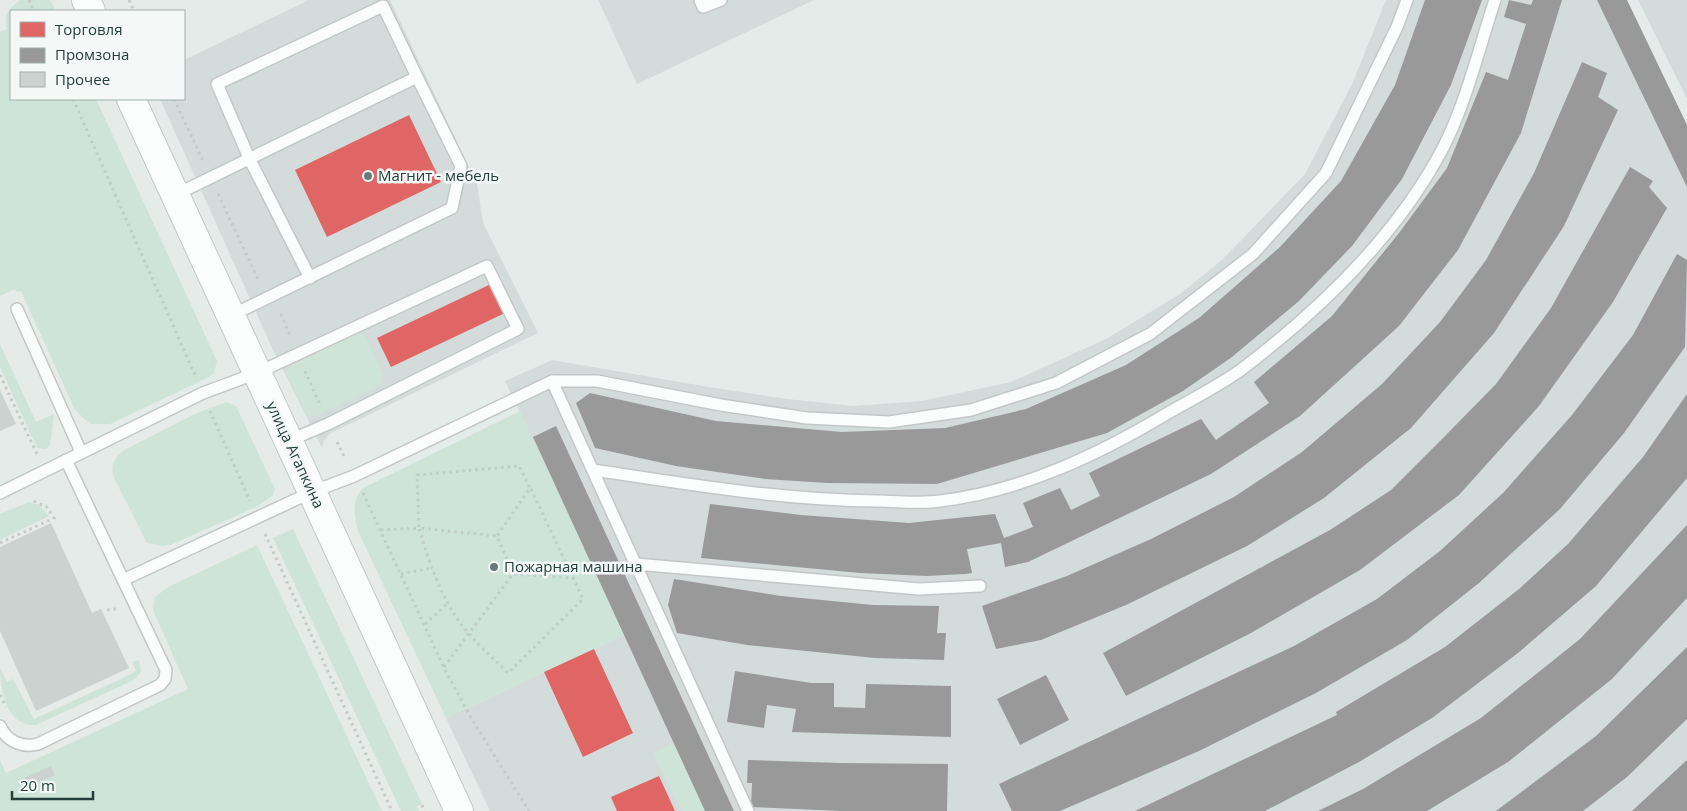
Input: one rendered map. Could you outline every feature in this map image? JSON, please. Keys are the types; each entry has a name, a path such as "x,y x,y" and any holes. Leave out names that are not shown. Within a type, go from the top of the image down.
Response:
{"main road":[{"name":"улица Агапкина","path":"131,100 459,811"}],"lane":[{"path":"700,0 703,8 720,0"},
{"path":"123,580 312,492 354,476 552,381 597,381 721,405 807,418 888,422 971,410 1056,383 1150,334 1259,247 1326,173 1397,27 1407,0"},
{"path":"593,470 761,495 859,501 937,502 980,494 1043,476 1120,441 1240,370 1305,316 1361,264 1407,207 1444,145 1462,100 1495,0"},
{"path":"230,316 310,278 452,208 461,166 383,6 216,84 250,160 310,278"},
{"path":"175,195 417,77"},
{"path":"0,493 203,393 257,373 487,266 518,329 328,424 288,441"},
{"path":"17,309 81,452"},
{"path":"552,381 748,811"},
{"path":"0,726 11,740 20,745 38,744 160,685 165,678 166,670 66,460"},
{"path":"636,564 919,589 980,586"}],"path":[{"path":"73,100 257,517 392,811"},
{"path":"0,375 45,470"},
{"path":"519,466 583,599 508,673 469,634 448,603 431,568 420,528 417,475 519,466"},
{"path":"497,536 530,488"},
{"path":"0,543 54,518 47,507 37,501 27,499"},
{"path":"381,530 420,528 497,536"},
{"path":"497,536 513,574"},
{"path":"401,574 431,568"},
{"path":"513,574 573,578"},
{"path":"444,668 513,574"},
{"path":"424,624 448,603"},
{"path":"107,610 116,608 122,612"},
{"path":"0,695 7,710"},
{"path":"422,805 425,811"}],"shaded area":[{"path":"309,0 390,0 477,184 483,223 538,333 331,433 324,440 322,448 273,350 160,100 185,100 185,60"},
{"path":"598,0 814,0 637,84"},
{"path":"1386,0 1627,0 1687,125 1687,811 490,811 446,718 624,635 505,381 552,360 787,399 853,406 922,401 1011,382 1106,339 1180,294 1222,260 1305,174 1352,84"},
{"path":"1638,0 1687,0 1687,99"}],"green space":[{"path":"21,0 50,0 55,10 10,10 10,100 96,100 217,361 214,373 209,377 110,424 90,424 75,410 21,291 17,292 15,289 0,296 0,32 7,29 6,16 8,12 13,6"},
{"path":"358,333 366,338 383,375 382,382 375,388 314,417 305,415 286,373 287,368"},
{"path":"0,344 36,422 54,414 50,445 46,449 37,448 0,367"},
{"path":"226,402 236,406 275,489 273,495 258,506 173,544 162,546 147,543 113,476 114,461 124,450 195,414"},
{"path":"520,411 624,635 446,718 358,531 354,508 355,503 363,488"},
{"path":"29,502 39,505 49,516 0,540 0,514"},
{"path":"293,529 422,804 417,806 419,811 401,811 273,538"},
{"path":"257,545 382,811 0,811 0,760 6,773 188,689 153,610 155,597 168,587"},
{"path":"139,660 141,672 134,680 36,725 26,724 12,714 4,697 0,677 0,668 7,682 13,679 34,719 136,671 132,662"},
{"path":"674,743 705,811 682,811 653,753"}],"building: Торговля":[{"name":"Магнит - мебель","path":"409,115 441,182 327,237 295,170"},
{"path":"491,284 505,313 391,367 377,338"},
{"path":"594,649 633,733 583,757 544,672"},
{"path":"659,776 675,811 617,811 611,797"}],"building: Промзона":[{"path":"1425,0 1482,0 1451,85 1402,179 1352,246 1299,301 1232,357 1183,391 1107,433 937,484 827,483 765,479 676,466 595,448 576,403 590,393 716,421 842,432 945,428 1026,409 1126,365 1199,318 1280,247 1341,181 1395,85"},
{"path":"1509,0 1531,5 1533,0 1562,0 1521,133 1458,250 1399,326 1300,416 1211,474 1028,562 1005,567 1001,543 967,549 972,573 927,576 860,573 701,558 710,504 801,515 909,523 995,514 1004,538 1033,527 1023,503 1060,488 1071,510 1100,496 1089,473 1201,419 1216,440 1269,403 1254,382 1332,316 1399,233 1447,168 1486,72 1508,80 1526,24 1504,17"},
{"path":"1597,0 1627,0 1687,125 1687,187"},
{"path":"1582,62 1607,73 1598,97 1618,110 1564,226 1494,333 1411,428 1324,498 1247,546 1126,605 1041,640 996,649 982,606 1067,576 1151,539 1234,497 1302,452 1382,384 1440,322 1486,260 1534,173"},
{"path":"1630,167 1653,181 1649,187 1667,208 1613,302 1539,406 1459,495 1360,570 1251,633 1126,696 1103,653 1330,530 1391,490 1496,384 1551,308"},
{"path":"1677,254 1687,260 1685,347 1624,433 1560,509 1479,583 1407,640 1316,693 1199,751 1060,811 1012,811 999,784 1294,646 1377,599 1440,551 1504,492 1572,415 1633,335"},
{"path":"1687,394 1687,478 1596,586 1518,653 1432,718 1359,762 1265,811 1135,811 1337,715 1336,712 1445,647 1519,589 1568,544 1643,457"},
{"path":"556,426 734,811 705,811 533,437"},
{"path":"1687,525 1687,598 1612,679 1508,762 1427,811 1318,811 1363,789 1481,718 1580,639"},
{"path":"674,579 781,596 873,605 939,606 937,633 946,633 944,660 875,658 747,645 677,633 668,605"},
{"path":"1687,647 1687,719 1627,777 1583,811 1496,811 1596,736"},
{"path":"735,671 811,683 834,683 834,707 865,708 866,684 951,686 951,737 792,732 796,709 767,705 764,728 727,722"},
{"path":"1046,675 1069,720 1020,745 997,699"},
{"path":"748,760 948,764 947,811 842,811 751,807 752,783 747,783"},
{"path":"1687,760 1687,811 1632,811"}],"building: Прочее":[{"path":"0,390 16,424 0,431"},
{"path":"51,523 92,613 101,609 129,668 36,711 0,631 0,547"},
{"path":"51,766 55,775 26,788 22,779"}],"place":[{"name":"Магнит - мебель","path":"368,176"},
{"name":"Пожарная машина","path":"494,567"}]}
